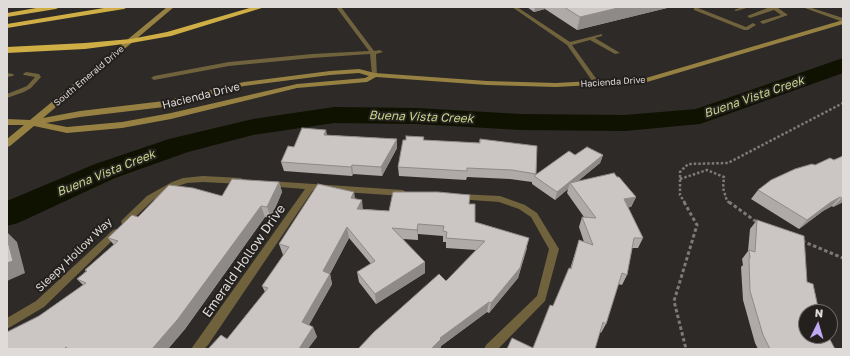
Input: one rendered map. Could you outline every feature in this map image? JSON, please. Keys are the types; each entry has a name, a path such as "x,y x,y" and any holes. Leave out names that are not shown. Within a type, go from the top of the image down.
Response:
{"highway":[{"path":"7,15 56,7"},
{"path":"7,26 124,7"},
{"path":"7,50 85,46 131,41 168,34 261,7"}],"main road":[{"name":"South Emerald Drive","path":"7,144 171,7"},
{"name":"Hacienda Drive","path":"32,123 86,113 164,104 223,89 268,81 330,73 359,71 375,75 487,83 556,85 597,84 647,80 843,21"},
{"name":"Hacienda Drive","path":"7,122 32,123 67,130 122,125 171,116 297,86 367,80 375,75"}],"lane":[{"path":"338,7 373,53 375,75"},
{"path":"514,7 569,44 597,84"},
{"path":"703,7 696,9 715,15 746,29 750,24"},
{"path":"734,8 748,7"},
{"path":"745,14 767,7"},
{"path":"750,16 775,7 781,12 761,21"},
{"path":"804,7 843,21"},
{"path":"569,44 600,35"},
{"path":"591,38 617,53"},
{"path":"154,78 229,64 312,56 380,52"},
{"path":"7,96 22,91 33,83 38,76 26,74"},
{"name":"Sleepy Hollow Way","path":"7,324 40,304 61,286 150,198 175,184 186,180 203,178 413,194"},
{"name":"Emerald Hollow Drive","path":"197,349 311,187"},
{"path":"453,196 500,200 522,207 534,215 554,249 541,298 490,349"}],"path":[{"path":"686,349 674,301 697,225 680,195 680,172 688,164 728,163 843,104"},
{"path":"680,179 707,170 724,177 723,188 727,201 756,222 763,225"},
{"path":"799,240 843,258"}],"building":[{"path":"564,7 622,7 580,17"},
{"path":"302,128 326,130 324,135 397,139 381,167 352,165 351,167 281,162 288,146 294,147"},
{"path":"406,136 424,137 423,140 480,143 480,139 537,146 536,174 512,170 467,168 467,171 398,167 403,140 406,140"},
{"path":"587,147 603,155 557,192 534,176 569,151 575,155"},
{"path":"843,156 843,198 840,197 831,202 807,220 758,190 771,180 795,169 812,164 815,165 830,158 834,160"},
{"path":"614,173 636,197 624,199 643,238 634,238 627,275 622,273 606,324 603,322 595,349 507,349 512,338 533,348 550,305 553,306 569,268 571,269 579,240 593,245 582,217 596,218 570,183"},
{"path":"232,179 279,182 267,207 261,206 178,319 152,349 69,349 65,347 67,349 7,349 7,332 39,316 86,283 77,279 118,241 108,238 132,215 138,217 169,185 193,188 222,196"},
{"path":"318,184 354,192 351,198 362,200 357,209 389,211 393,192 438,192 470,195 469,204 475,204 475,222 529,238 520,268 491,303 489,302 440,338 441,339 431,349 358,349 374,332 439,274 446,281 485,241 446,238 447,232 443,231 444,226 418,224 417,230 392,228 425,262 375,294 357,272 375,261 347,227 323,271 330,274 302,322 313,327 299,349 208,349 221,335 227,339 268,288 262,286 289,247 279,244"},
{"path":"757,220 804,236 807,282 813,284 817,304 798,304 798,344 832,344 835,349 770,349 763,335 750,291 749,250 755,252"},
{"path":"7,238 13,261 7,263"}],"waterway":[{"name":"Buena Vista Creek","path":"7,214 105,171 179,145 253,127 334,115 417,116 521,122 625,123 700,116 843,65"}]}
